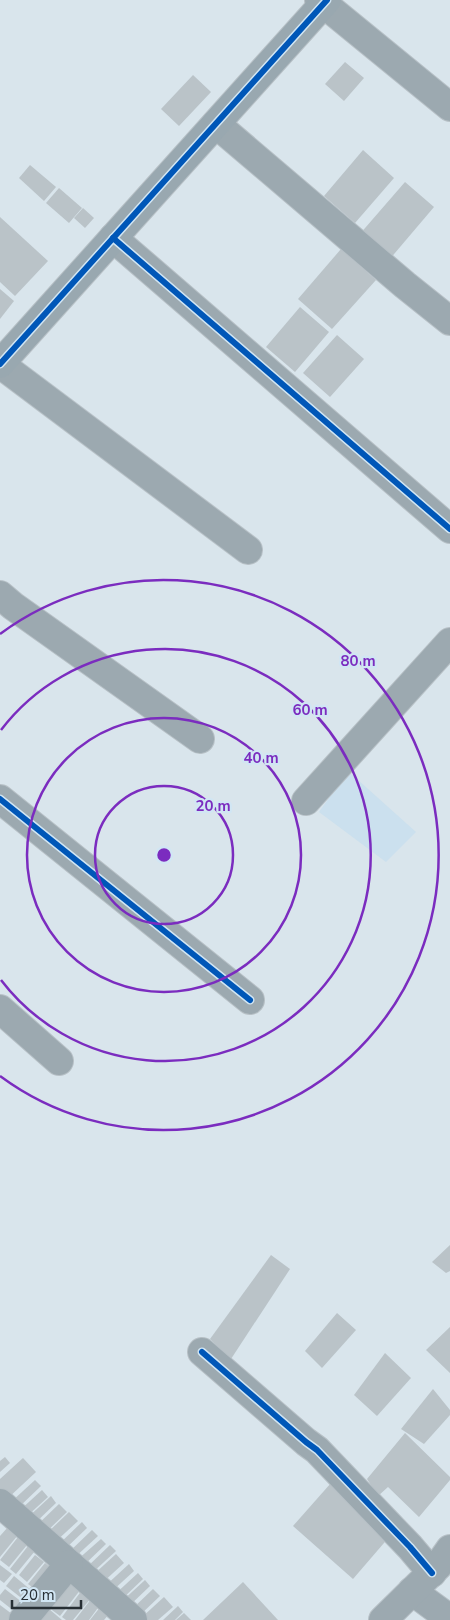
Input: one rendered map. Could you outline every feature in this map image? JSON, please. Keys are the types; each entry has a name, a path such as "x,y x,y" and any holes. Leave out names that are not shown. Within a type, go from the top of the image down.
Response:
{"street":[{"path":"248,550 0,364 216,124 323,1 450,106"},
{"path":"216,124 450,321"},
{"path":"113,238 450,529"},
{"path":"4,608 200,739"},
{"path":"306,801 450,642"},
{"path":"0,799 250,1000"},
{"path":"0,1009 59,1061"},
{"path":"202,1352 317,1450 410,1547 445,1558 382,1620"},
{"path":"1,1507 133,1620"},
{"path":"24,1620 69,1564"},
{"path":"412,1591 450,1619"}],"shaded area":[{"path":"348,771 416,832 386,862 319,812"}],"building":[{"path":"345,62 364,78 344,101 325,84"},
{"path":"193,75 211,92 179,126 161,109"},
{"path":"363,150 394,178 355,223 324,196"},
{"path":"30,165 56,187 44,201 19,178"},
{"path":"405,182 434,207 389,260 359,235"},
{"path":"59,188 82,208 69,223 46,203"},
{"path":"83,208 94,218 85,228 74,218"},
{"path":"0,217 48,261 15,296 0,282"},
{"path":"341,249 376,280 332,329 298,299"},
{"path":"0,289 14,301 0,319"},
{"path":"300,307 329,332 295,372 266,347"},
{"path":"337,335 364,359 330,397 303,373"},
{"path":"450,1245 450,1271 446,1273 432,1262"},
{"path":"271,1255 290,1269 231,1359 210,1339"},
{"path":"337,1313 356,1330 322,1368 305,1351"},
{"path":"450,1327 450,1373 426,1350"},
{"path":"385,1353 411,1378 377,1416 354,1395"},
{"path":"433,1389 450,1410 450,1415 424,1444 401,1429"},
{"path":"405,1433 450,1477 450,1480 419,1517 388,1487 378,1496 367,1479"},
{"path":"5,1457 10,1463 0,1472 0,1461"},
{"path":"23,1458 36,1472 7,1499 0,1491 0,1479"},
{"path":"35,1480 41,1486 17,1509 11,1502"},
{"path":"331,1483 390,1536 353,1579 293,1526"},
{"path":"42,1490 48,1497 25,1518 19,1511"},
{"path":"51,1496 56,1503 31,1527 25,1520"},
{"path":"59,1504 67,1512 43,1535 35,1527"},
{"path":"69,1512 78,1521 53,1544 45,1535"},
{"path":"82,1522 87,1528 63,1551 58,1545"},
{"path":"8,1527 18,1535 0,1557 0,1536"},
{"path":"92,1530 98,1536 73,1559 68,1553"},
{"path":"18,1537 27,1545 9,1567 0,1560"},
{"path":"101,1539 106,1544 82,1567 76,1561"},
{"path":"110,1545 116,1551 91,1574 86,1568"},
{"path":"28,1546 35,1551 16,1574 10,1569"},
{"path":"116,1554 124,1563 101,1584 93,1575"},
{"path":"35,1555 44,1562 27,1582 19,1575"},
{"path":"45,1563 55,1571 39,1592 28,1584"},
{"path":"129,1564 134,1571 110,1593 104,1587"},
{"path":"0,1565 12,1574 4,1583 0,1580"},
{"path":"138,1573 143,1579 119,1602 113,1596"},
{"path":"14,1576 37,1595 29,1604 6,1586"},
{"path":"69,1580 81,1589 60,1616 48,1607"},
{"path":"145,1580 150,1586 126,1609 120,1603"},
{"path":"243,1582 278,1620 203,1620"},
{"path":"5,1589 27,1606 19,1615 0,1600 0,1595"},
{"path":"153,1589 160,1596 138,1617 131,1610"},
{"path":"82,1590 91,1598 73,1620 66,1620 62,1617"},
{"path":"164,1597 173,1607 158,1620 143,1620 141,1618"},
{"path":"92,1598 100,1605 89,1620 75,1620"},
{"path":"0,1605 16,1617 14,1620 0,1620"},
{"path":"101,1606 110,1613 104,1620 90,1620"},
{"path":"178,1606 183,1612 175,1620 163,1620"},
{"path":"49,1609 62,1620 41,1620"},
{"path":"184,1613 191,1620 176,1620"}],"cycle path":[{"path":"0,364 327,0"},
{"path":"113,238 450,529"},
{"path":"0,799 250,1000"},
{"path":"202,1352 317,1450 410,1547 432,1573"}]}
